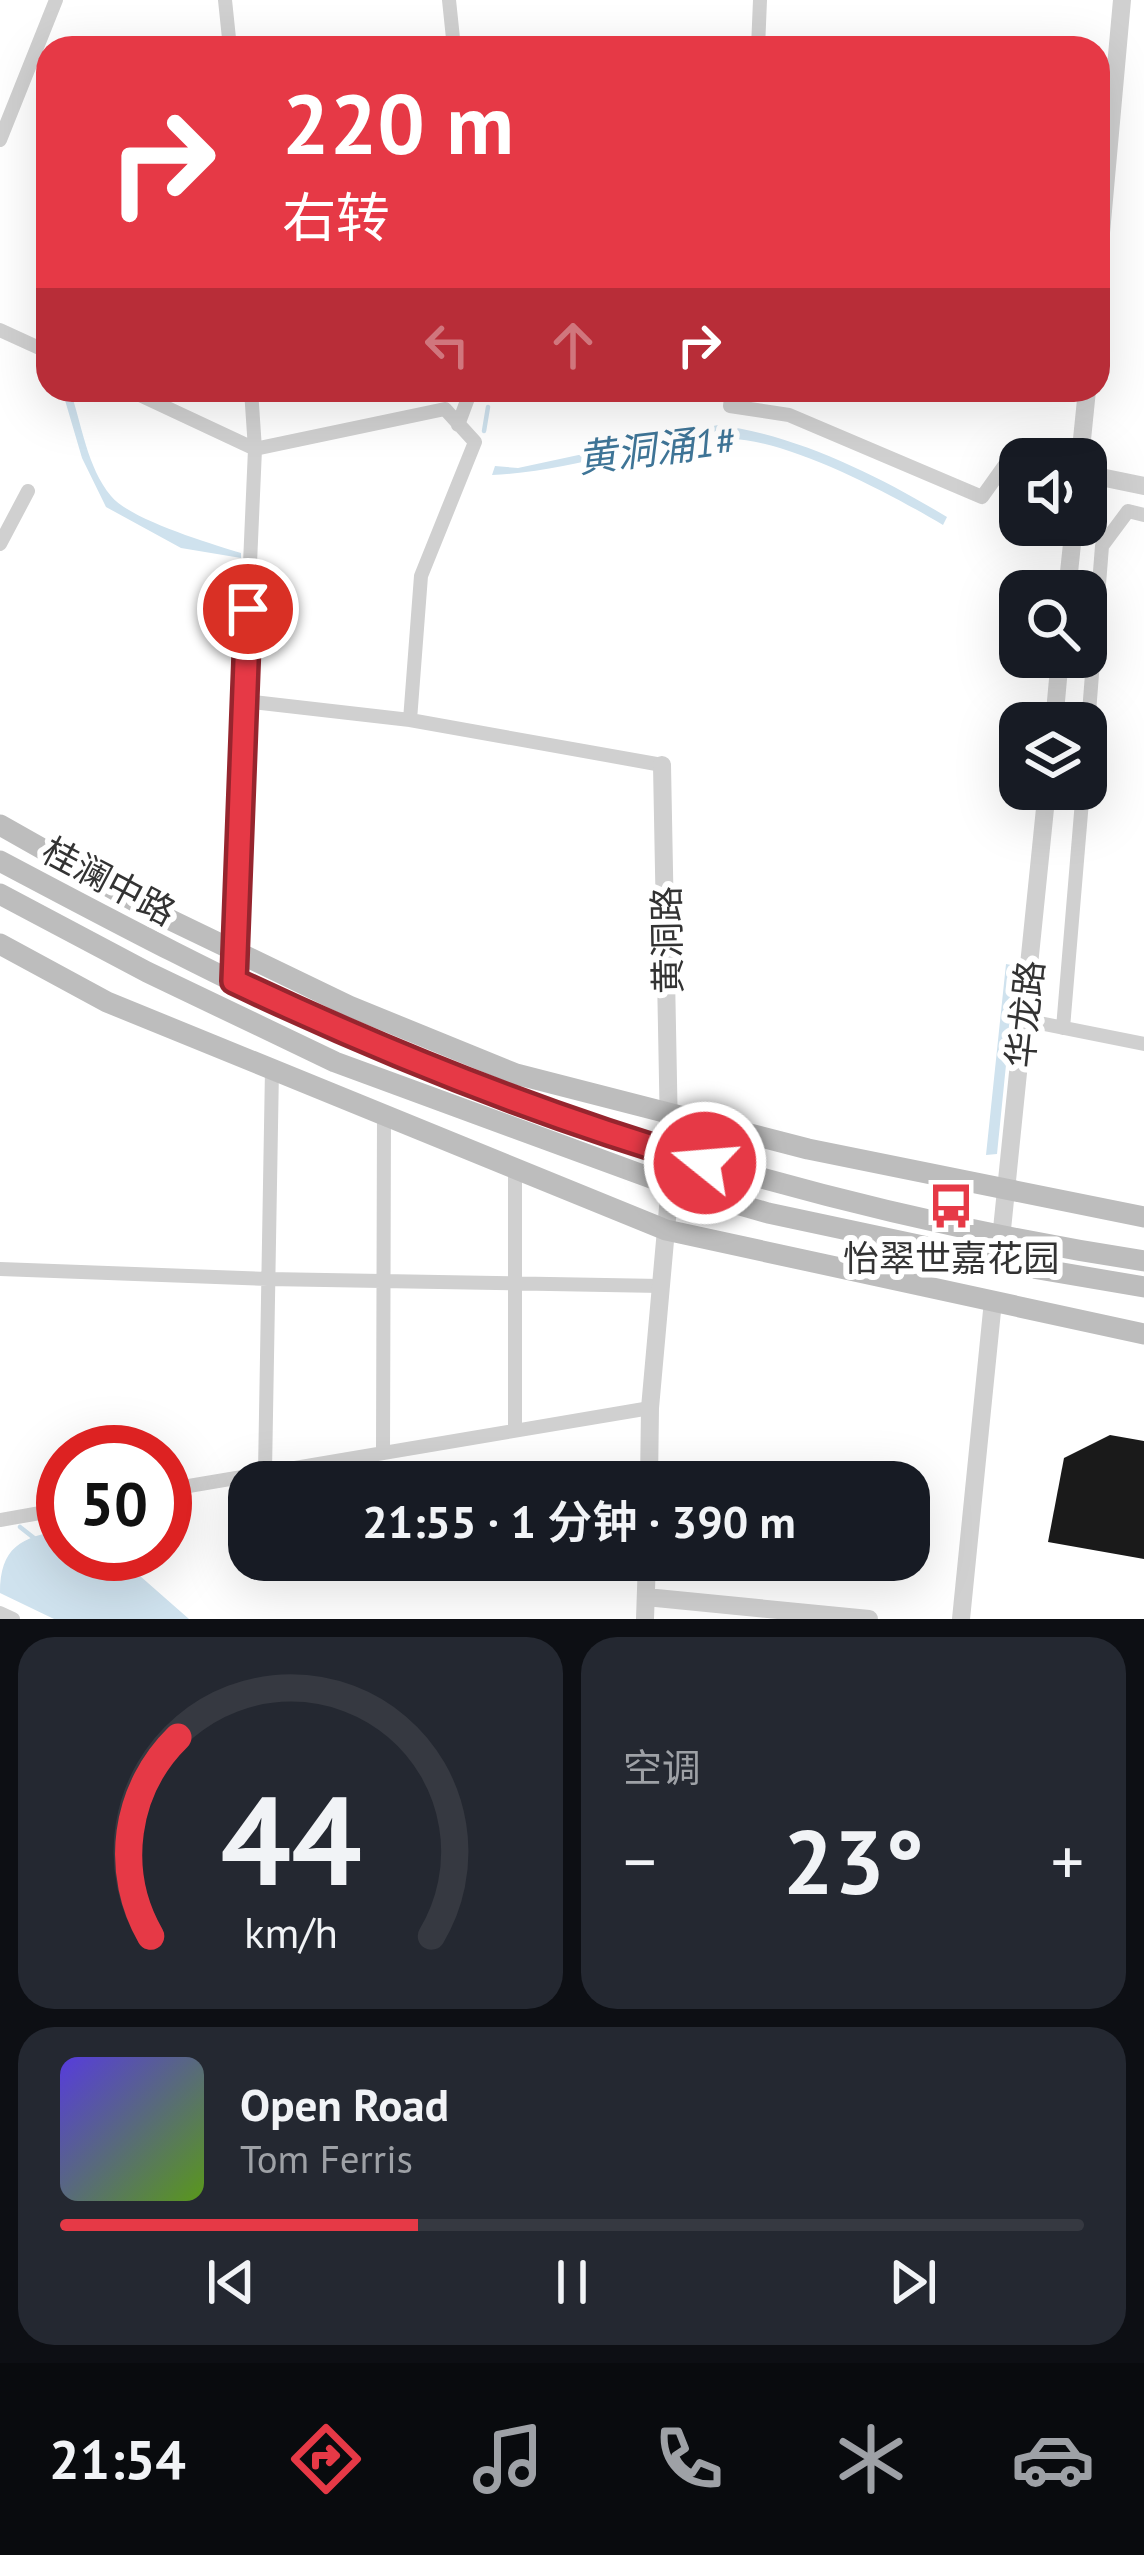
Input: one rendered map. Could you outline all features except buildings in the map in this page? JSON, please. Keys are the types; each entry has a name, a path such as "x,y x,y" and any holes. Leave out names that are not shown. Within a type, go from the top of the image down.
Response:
{"main road":[{"path":"0,824 154,912 350,1006 516,1074 669,1116 1144,1217"},
{"name":"桂澜中路","path":"0,861 352,1038 670,1153 1001,1239 1144,1262"},
{"name":"桂澜中路","path":"0,894 147,972 351,1069 670,1185 768,1213 998,1262 1144,1287"},
{"path":"0,944 107,1002 666,1230 1144,1334"},
{"path":"272,1069 351,1069"}],"street":[{"path":"42,36 56,0"},
{"path":"225,0 229,36"},
{"path":"449,0 453,36"},
{"path":"758,36 760,0"},
{"path":"1110,133 1122,0"},
{"path":"0,140 36,50"},
{"path":"0,330 36,346"},
{"path":"155,402 255,449 445,409 475,442 421,576 410,720"},
{"path":"234,981 255,449 252,402"},
{"path":"458,424 466,402"},
{"path":"730,402 730,406 789,415 982,497 999,473"},
{"path":"1083,438 1086,402"},
{"path":"1107,478 1144,486"},
{"path":"0,544 28,491"},
{"path":"1098,570 1102,546 1128,511 1144,514"},
{"path":"244,701 410,720 662,765"},
{"name":"黄洞路","path":"649,1461 670,1185 662,765"},
{"name":"华龙路","path":"1001,1239 1045,810"},
{"path":"1063,1028 1081,810"},
{"path":"1024,1020 1144,1044"},
{"path":"265,1461 272,1069"},
{"path":"383,1453 384,1115"},
{"path":"515,1168 515,1430"},
{"path":"0,1269 268,1280 661,1286"},
{"path":"961,1619 993,1301"},
{"path":"333,1461 650,1408"},
{"path":"192,1485 228,1479"},
{"path":"0,1520 36,1514"},
{"path":"645,1619 646,1581"},
{"path":"646,1597 869,1619"},
{"path":"0,1613 13,1619"}],"water":[{"path":"66,402 74,402 91,459 103,485 121,505 152,522 241,553 241,558 181,548 106,507 82,458"},
{"path":"718,425 778,438 837,459 947,517 943,525 810,458 754,441 700,440 492,475 495,466 518,468"},
{"path":"1006,964 1016,966 997,1154 986,1155"},
{"path":"35,1536 36,1581 146,1581 189,1619 54,1619 0,1593 9,1555"}],"waterway":[{"path":"484,431 488,407"},
{"path":"20,1527 34,1538"}],"place":[{"name":"怡翠世嘉花园","path":"951,1206"}],"route":[{"path":"248,609 234,981 352,1038 536,1107 705,1163"}],"water label":[{"name":"黄洞涌1#","path":"656,449"}]}
